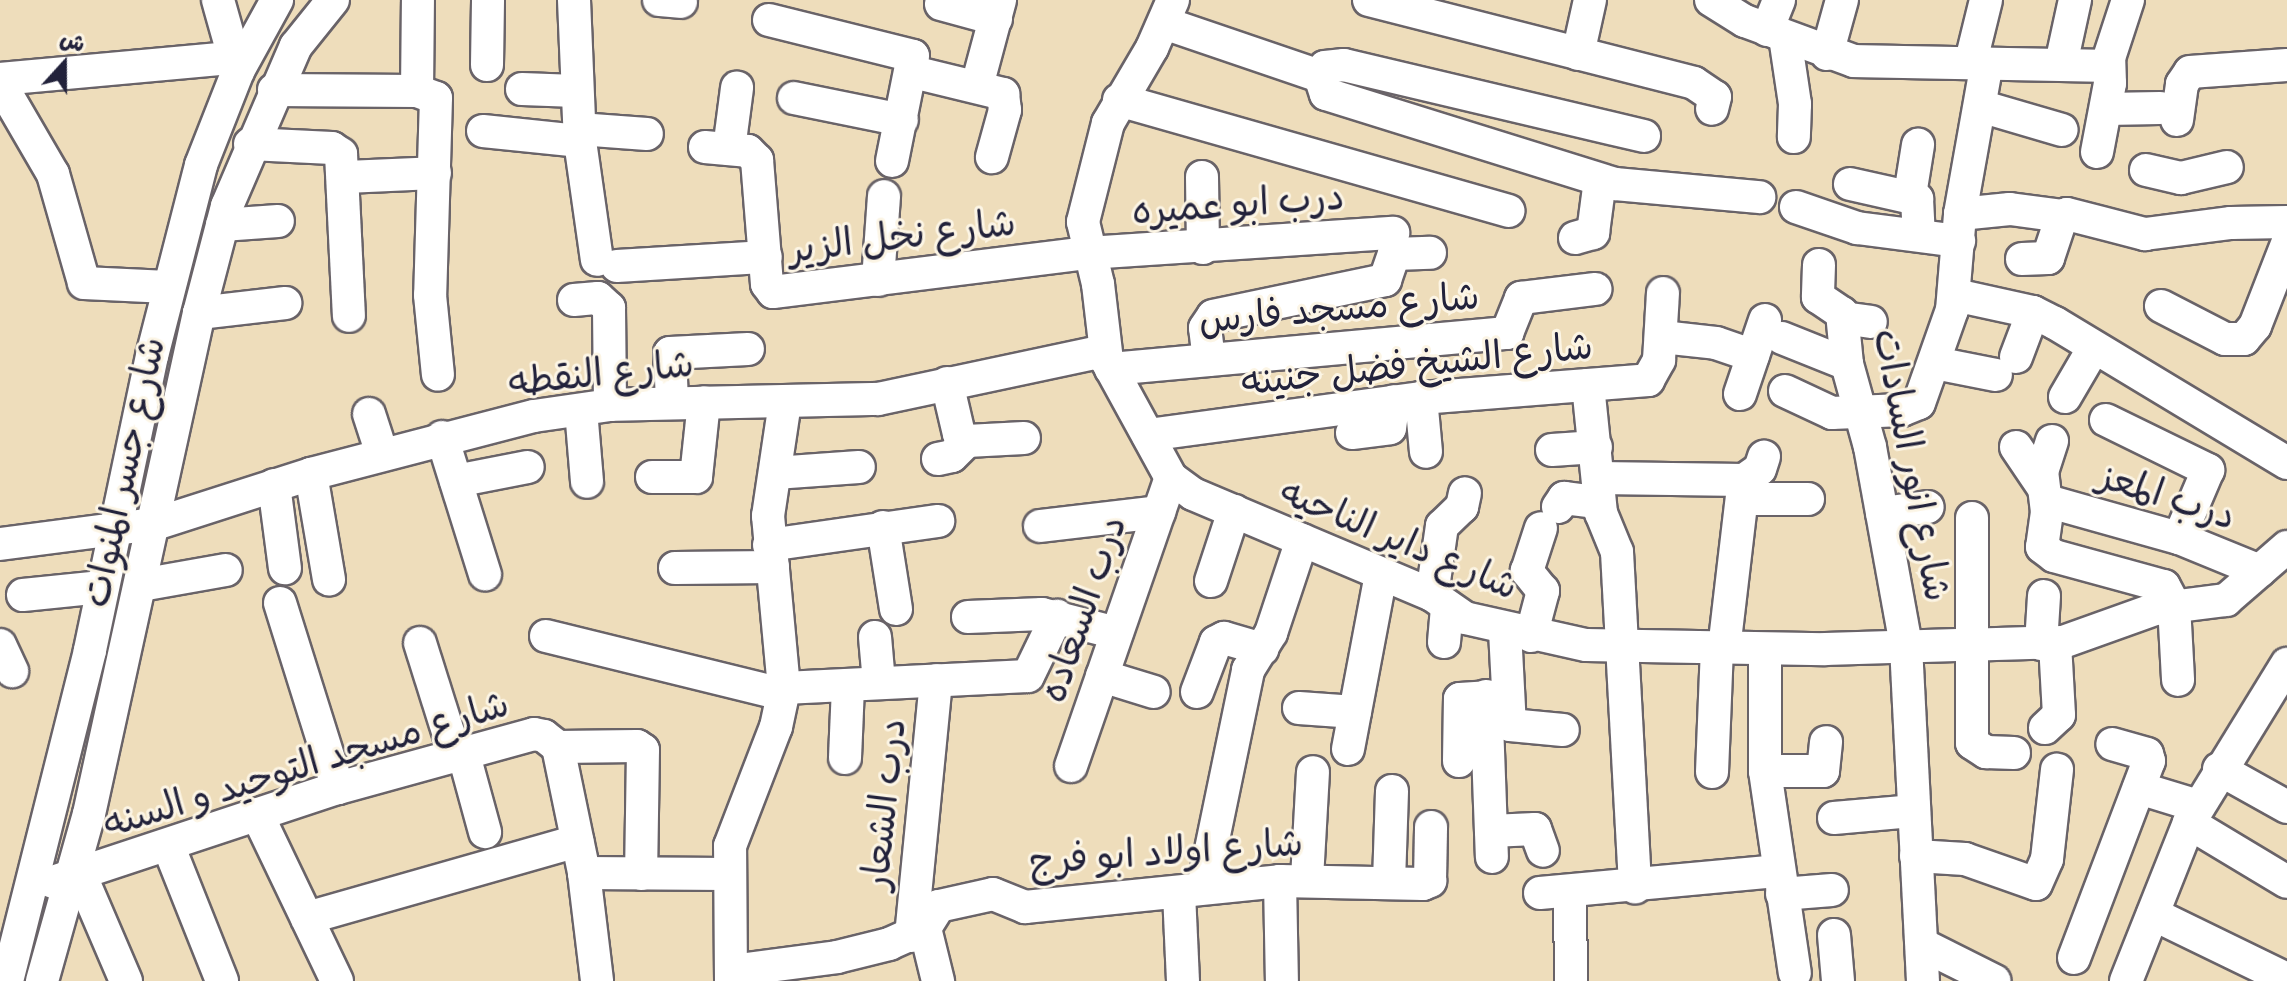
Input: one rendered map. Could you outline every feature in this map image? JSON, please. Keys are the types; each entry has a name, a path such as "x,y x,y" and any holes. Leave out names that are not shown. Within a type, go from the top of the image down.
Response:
{"street":[{"path":"168,287 84,283 53,174 1,85 63,69 236,64 218,0"},
{"name":"شارع جسر المنوات","path":"42,981 50,944 74,877 89,814 199,313 222,225 250,144 274,90 296,46 333,0"},
{"path":"417,91 418,0"},
{"path":"487,65 488,0"},
{"path":"574,0 580,135 607,263 766,257"},
{"path":"1369,0 1694,83 1715,97 1712,109"},
{"path":"1578,54 1590,0"},
{"path":"1711,0 1776,33 1827,54 1854,61 2109,66"},
{"path":"1779,0 1776,33 1795,104 1794,137"},
{"path":"1827,54 1842,0"},
{"path":"1785,391 1832,413 1862,414 1912,408 1935,363 1955,295 1960,228 1980,106 1979,62 1986,0"},
{"path":"2061,64 2075,0"},
{"path":"2097,152 2106,109 2109,66 2128,0"},
{"name":"شارع جسر المنوات","path":"7,981 117,529 168,287 201,165 236,64 275,1"},
{"path":"941,4 998,10 977,86"},
{"path":"1171,478 1107,360 1098,284 1088,253 1083,222 1090,181 1119,100 1168,12 1320,76"},
{"path":"769,20 906,53 916,62 892,161"},
{"path":"1644,136 1344,65 1325,67 1320,76 1326,94 1600,180 1692,194 1759,197"},
{"path":"2106,109 2168,114 2190,72 2287,65"},
{"path":"913,72 1003,94 1006,100 992,157"},
{"name":"شارع نخل الزير","path":"737,88 717,148 748,151 757,160 768,289 773,292 1088,253"},
{"path":"522,89 576,91"},
{"path":"274,90 417,91 436,98 430,295 438,375"},
{"path":"794,98 902,120"},
{"path":"1119,100 1508,211"},
{"path":"1980,106 2062,130"},
{"path":"483,131 647,134"},
{"path":"250,144 332,148 341,154 345,177 349,316"},
{"path":"1910,195 1918,145"},
{"path":"2146,170 2181,178 2227,167"},
{"path":"345,177 435,173"},
{"path":"1202,177 1203,248"},
{"path":"2181,178 2181,230"},
{"path":"1575,238 1593,233 1600,180"},
{"path":"1850,184 1910,195 1919,204 1919,233"},
{"path":"878,280 884,196"},
{"path":"1796,207 1857,228 1919,233 1960,228 2010,209 2062,216 2145,234 2277,221 2278,299 2255,326 2235,342 2180,306"},
{"path":"2022,259 2048,258 2062,216"},
{"path":"222,225 278,221"},
{"name":"درب ابو عميره","path":"1088,253 1203,248 1393,233"},
{"path":"1209,360 1205,328 1213,316 1385,280 1394,254 1430,253"},
{"name":"شارع انور السادات","path":"1819,265 1818,297 1857,320 1847,364 1862,414 1906,646 1923,981"},
{"name":"شارع مسجد فارس","path":"1107,360 1209,360 1507,333 1521,298 1595,289"},
{"name":"شارع الشيخ فضل جنينه","path":"1148,435 1407,399 1588,385 1656,389 1663,293"},
{"path":"1955,295 2033,312 2287,463"},
{"path":"574,300 598,298 609,308 587,482"},
{"path":"199,313 285,303"},
{"path":"1935,363 2006,366 2033,312"},
{"path":"1740,394 1753,356 1774,329 1847,364"},
{"path":"1662,337 1716,343 1753,356"},
{"path":"652,477 696,477 717,402 737,349 670,353 672,403"},
{"path":"2065,397 2093,349"},
{"name":"شارع النقطه","path":"0,544 155,524 274,485 442,437 596,408 902,396 947,383 1107,360"},
{"path":"947,383 959,434 967,441"},
{"path":"1588,385 1598,475 1617,552 1618,645 1635,888"},
{"path":"1352,433 1390,428 1407,399"},
{"path":"1407,399 1426,452"},
{"path":"731,976 727,874 737,819 776,727 783,691 771,556 775,473 785,402"},
{"path":"369,414 382,454"},
{"path":"2106,420 2208,470 2179,538"},
{"path":"442,437 485,574"},
{"path":"938,459 952,456 967,441 1024,438"},
{"path":"2052,441 2042,471 2045,494 2042,539 2046,553 2151,580 2170,593 2174,605 2178,680"},
{"path":"2016,447 2045,494"},
{"path":"1552,450 1598,475 1750,479 1808,499"},
{"path":"456,481 528,467"},
{"path":"775,473 859,467"},
{"path":"311,474 329,579"},
{"path":"1543,851 1535,829 1491,844 1497,696 1518,633 1543,591 1527,571 1549,517 1564,498 1598,475"},
{"name":"شارع داير الناحيه","path":"1171,478 1234,511 1439,600 1465,618 1518,633 1618,645 1765,649 2048,644 2174,605 2226,600 2287,547"},
{"name":"درب السعاده","path":"1071,766 1171,478"},
{"path":"1712,772 1720,649 1750,479"},
{"path":"274,485 285,568"},
{"path":"1444,642 1439,600 1442,526 1462,507 1465,493"},
{"name":"درب المعز","path":"2045,494 2179,538 2260,571"},
{"path":"1882,513 1928,507"},
{"path":"1211,581 1234,511"},
{"path":"1040,526 1159,512"},
{"path":"1972,518 1972,743 1986,752 2014,753"},
{"path":"675,568 771,556 883,527 938,521"},
{"path":"883,527 896,609"},
{"path":"1183,981 1191,890 1248,670 1262,649 1302,540"},
{"path":"141,585 226,570"},
{"path":"1348,749 1381,574"},
{"path":"23,595 102,587"},
{"path":"2044,596 2059,715 2045,728"},
{"path":"280,603 338,788"},
{"path":"968,617 1057,616 1117,633"},
{"name":"درب الشعار","path":"546,636 783,691 1028,676 1057,616"},
{"path":"845,758 875,637"},
{"path":"1197,692 1216,642 1224,638 1262,649"},
{"path":"420,643 485,832"},
{"path":"1765,649 1765,771 1795,973"},
{"path":"2126,981 2193,815 2287,664"},
{"path":"1102,676 1154,692"},
{"name":"درب الشعار","path":"936,680 918,932 938,981"},
{"path":"1497,696 1510,725 1563,730"},
{"path":"1459,761 1460,699 1497,696"},
{"path":"1299,708 1355,712"},
{"name":"شارع مسجد التوحيد و السنه","path":"30,887 74,877 338,788 534,734 558,747 584,873 597,981"},
{"path":"1765,771 1823,771 1826,742"},
{"path":"2074,958 2149,756 2112,744"},
{"path":"558,747 637,746 643,750 641,874"},
{"path":"2219,769 2262,798 2287,807"},
{"path":"1916,856 1965,859 2036,884 2047,859 2057,770"},
{"path":"1282,981 1294,880 1313,772"},
{"path":"2139,788 2193,815 2287,882"},
{"path":"1389,882 1392,791"},
{"path":"1834,818 1912,811"},
{"path":"257,814 337,981"},
{"name":"شارع اولاد ابو فرج","path":"731,976 838,969 918,932 939,906 984,895 1025,907 1294,880 1430,881 1431,827"},
{"path":"307,918 577,841"},
{"path":"168,845 222,981"},
{"path":"584,873 727,874"},
{"path":"74,877 126,981"},
{"path":"1571,981 1555,893 1781,883 1832,890"},
{"path":"2153,914 2287,979"},
{"path":"1834,935 1838,981"},
{"path":"50,944 65,981"},
{"path":"1923,945 1995,981"}]}
